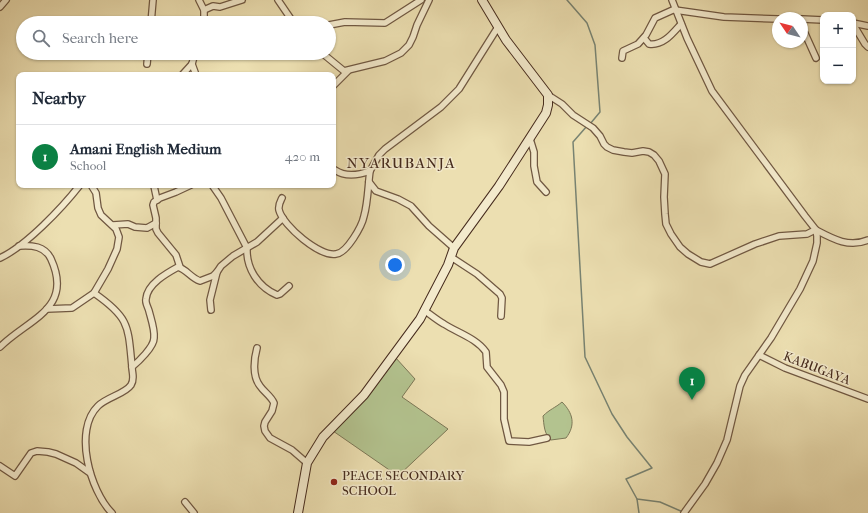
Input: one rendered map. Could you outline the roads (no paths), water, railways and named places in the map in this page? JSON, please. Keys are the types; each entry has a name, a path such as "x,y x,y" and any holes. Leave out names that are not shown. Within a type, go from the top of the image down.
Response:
{"street":[{"path":"0,7 6,0"},
{"path":"151,16 152,0"},
{"path":"199,0 204,10 204,16"},
{"path":"204,10 213,6 220,6 242,0"},
{"path":"278,0 289,16"},
{"path":"336,24 345,22 385,23 421,0"},
{"path":"336,83 348,71 360,66 385,61 401,53 409,45 429,0"},
{"path":"482,0 506,40 548,96 562,104 574,115 593,128 607,147 614,150 632,153 643,151 649,152 659,161 665,174 664,214 666,224 670,234 680,247 688,254 701,262 710,264 755,244 779,236 807,234 815,230 846,243 856,244 868,240"},
{"path":"672,0 681,24 712,91 815,230 817,243 814,258 800,289 745,375 740,386 727,440 717,463 708,480 684,513"},
{"path":"622,58 624,51 633,48 644,38 655,18 675,10 724,17 772,19"},
{"path":"808,19 820,20"},
{"path":"644,38 649,44 658,43 669,38 681,24"},
{"path":"856,24 868,26"},
{"path":"282,198 279,208 283,218 288,226 297,234 323,253 337,254 343,252 359,229 364,216 370,170 379,155 441,107 459,89 498,27"},
{"path":"856,29 868,47"},
{"path":"808,40 816,58"},
{"path":"147,64 148,60"},
{"path":"185,72 192,64 193,60"},
{"path":"330,60 341,69 348,71"},
{"path":"192,64 195,72"},
{"path":"298,513 307,463 323,437 364,395 420,319 448,265 454,248 499,186 546,113 548,96"},
{"path":"530,139 534,152 534,166 537,182 546,192"},
{"path":"336,171 340,173 353,175 370,170"},
{"path":"369,182 376,190 411,206 425,222 454,248"},
{"path":"0,258 20,246 73,195 78,188"},
{"path":"47,309 72,308 94,293 108,269 117,249 118,237 113,225 101,215 98,208 96,192 93,188"},
{"path":"154,188 157,200"},
{"path":"185,188 157,200 153,205 156,228 158,233 176,255 180,267 189,275 200,281 213,276 226,261 264,236 283,218"},
{"path":"214,188 221,198 247,248 246,257 254,276 260,284 277,295 289,286"},
{"path":"113,225 128,224 135,227 147,228 156,223"},
{"path":"0,348 12,336 39,317 56,298 56,277 51,258 47,253 36,246 20,246"},
{"path":"451,257 476,274 500,294 502,298 501,316"},
{"path":"132,367 138,362 154,341 146,303 147,294 159,280 180,267"},
{"path":"211,310 210,300 218,272"},
{"path":"94,293 119,313 127,326 131,345 134,379 130,387 104,400 93,411 90,418 86,439 90,473 104,505 112,513"},
{"path":"424,310 473,341 486,352 487,367 504,392 504,419 509,441 529,442 547,438"},
{"path":"257,348 254,361 258,383 272,398 274,403 272,411 265,422 265,431 270,438 292,450 307,463"},
{"name":"KABUGAYA","path":"759,355 785,368 868,399"},
{"path":"0,466 15,476 31,453 36,451 48,452 76,463 90,473"},
{"path":"185,502 194,513"}],"waterway":[{"path":"567,0 587,23 595,45 600,112 590,124"},
{"path":"587,126 573,142 585,357 612,414 627,437 652,468 626,479 637,499 660,502 683,512"},
{"path":"637,499 639,513"}],"place":[{"name":"Amani English Medium","path":"692,400"},
{"name":"PEACE SECONDARY SCHOOL","path":"334,482"}],"district":[{"name":"NYARUBANJA","path":"401,163"}]}
